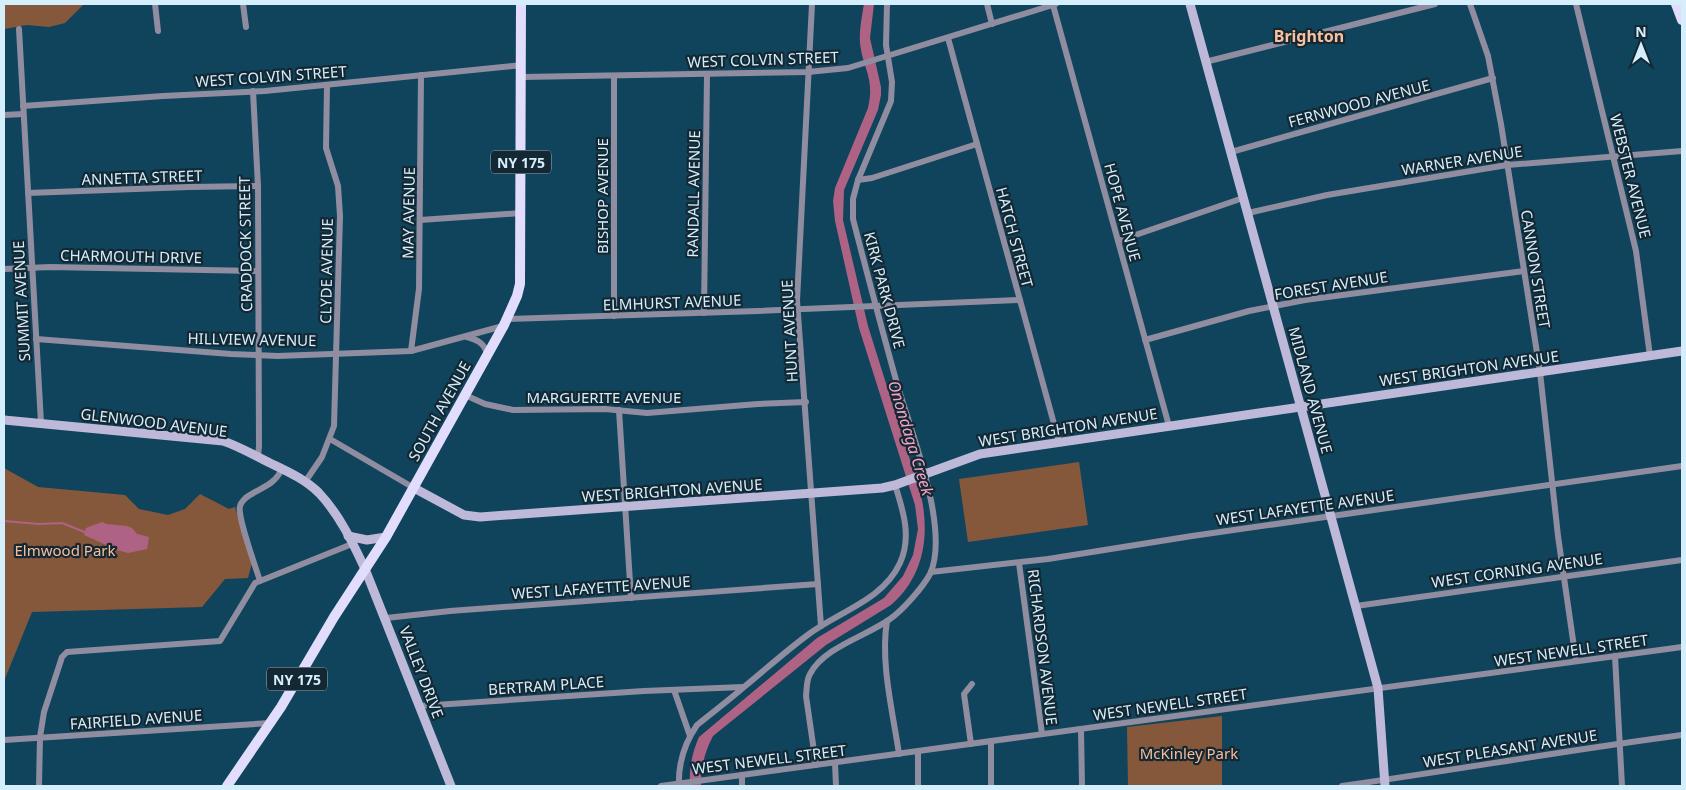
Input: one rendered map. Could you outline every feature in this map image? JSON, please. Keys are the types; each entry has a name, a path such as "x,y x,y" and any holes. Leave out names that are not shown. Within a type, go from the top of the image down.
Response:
{"main road":[{"name":"SOUTH AVENUE","path":"227,786 270,723 386,536 488,355 506,322 517,296 520,284 521,213 521,4"},
{"path":"1676,4 1682,20"}],"street":[{"path":"155,4 158,31"},
{"path":"243,4 246,27"},
{"name":"HUNT AVENUE","path":"812,4 797,280 821,626"},
{"name":"KIRK PARK DRIVE","path":"816,765 806,696 810,674 817,664 829,654 887,621 900,610 926,580 931,572 934,561 935,528 930,491 922,475 853,219 853,199 858,180 891,101 892,82 887,56 887,4"},
{"path":"987,4 992,24"},
{"name":"WEST COLVIN STREET","path":"522,77 808,72 848,68 992,24 1041,6 1054,4"},
{"name":"HOPE AVENUE","path":"1054,4 1169,426"},
{"name":"MIDLAND AVENUE","path":"1190,4 1378,688 1385,783"},
{"path":"1206,62 1435,4"},
{"name":"CANNON STREET","path":"1470,4 1488,56 1493,78 1524,270 1540,372 1552,484 1576,661"},
{"name":"WEBSTER AVENUE","path":"1576,4 1639,269 1650,356"},
{"name":"SUMMIT AVENUE","path":"19,29 41,423"},
{"name":"HATCH STREET","path":"948,38 1059,442"},
{"name":"WEST COLVIN STREET","path":"23,106 327,85 522,65"},
{"name":"RANDALL AVENUE","path":"704,313 707,74"},
{"name":"MAY AVENUE","path":"410,351 419,289 421,75"},
{"name":"BISHOP AVENUE","path":"614,76 614,316"},
{"name":"FERNWOOD AVENUE","path":"1231,152 1493,78"},
{"name":"CLYDE AVENUE","path":"305,482 322,457 334,426 340,201 338,186 326,148 327,85"},
{"name":"CRADDOCK STREET","path":"253,91 258,186 258,457"},
{"path":"4,115 23,114"},
{"path":"858,180 872,178 977,144"},
{"name":"WARNER AVENUE","path":"1248,214 1327,195 1507,165 1682,152"},
{"name":"ANNETTA STREET","path":"28,193 258,186"},
{"path":"1118,241 1243,198"},
{"path":"420,220 521,213"},
{"name":"CHARMOUTH DRIVE","path":"4,269 258,272"},
{"name":"FOREST AVENUE","path":"1145,340 1273,306 1315,298 1524,270"},
{"path":"876,307 1020,300"},
{"name":"ELMHURST AVENUE","path":"506,322 614,316 876,307"},
{"name":"HILLVIEW AVENUE","path":"36,339 259,355 410,351 465,337 506,322"},
{"path":"465,337 478,340 484,345 488,355"},
{"name":"WEST BRIGHTON AVENUE","path":"330,439 464,516 514,516 882,488 980,454 1682,351"},
{"name":"MARGUERITE AVENUE","path":"465,395 486,404 513,410 605,409 647,413 806,402"},
{"path":"619,410 631,598"},
{"name":"GLENWOOD AVENUE","path":"4,420 223,442 234,445 282,469 318,492 330,507 365,569"},
{"name":"WEST LAFAYETTE AVENUE","path":"931,572 1019,562 1682,466"},
{"path":"260,581 240,506 245,498 270,485 279,476 282,469"},
{"path":"679,785 681,759 690,736 697,725 810,634 876,594 891,578 900,564 906,541 906,525 899,483"},
{"path":"39,786 40,737 44,712 62,657 67,652 72,650 220,641 252,586 350,540 367,540 386,536"},
{"name":"WEST CORNING AVENUE","path":"1356,606 1682,560"},
{"name":"RICHARDSON AVENUE","path":"1019,562 1042,734"},
{"name":"VALLEY DRIVE","path":"365,569 451,786"},
{"name":"WEST LAFAYETTE AVENUE","path":"386,618 818,584"},
{"path":"887,621 884,648 899,754"},
{"name":"WEST NEWELL STREET","path":"661,786 1682,647"},
{"path":"1614,656 1622,786"},
{"path":"971,744 964,694 972,684"},
{"name":"BERTRAM PLACE","path":"420,706 744,687"},
{"path":"674,690 690,736"},
{"name":"FAIRFIELD AVENUE","path":"4,740 270,723"},
{"path":"1081,729 1082,786"},
{"name":"WEST PLEASANT AVENUE","path":"1342,786 1385,783 1620,743 1682,735"},
{"path":"991,741 991,786"},
{"path":"918,752 918,786"},
{"path":"835,763 836,786"},
{"path":"742,775 742,786"}],"green space":[{"path":"4,4 84,4 65,23 49,27 27,25 4,29"},
{"path":"1079,462 1088,525 968,542 959,479"},
{"name":"Elmwood Park","path":"4,468 38,487 125,495 139,509 168,515 185,509 200,494 229,509 235,507 252,563 248,578 225,579 202,607 32,612 4,681"},
{"name":"McKinley Park","path":"1222,716 1222,786 1128,786 1127,727"}],"shaded area":[{"path":"864,4 874,4 870,38 881,87 881,95 878,110 844,190 843,220 868,326 921,495 925,525 922,554 911,581 891,605 826,645 713,736 707,748 701,786 690,786 694,749 699,737 817,638 884,598 903,576 913,555 918,529 915,505 859,328 835,221 833,201 835,188 868,108 870,97 869,81 860,43 860,28"},
{"path":"102,522 127,526 132,528 137,534 149,537 147,549 128,553 84,535 86,528"}],"waterway":[{"path":"4,521 39,524 62,523 87,533"}],"district":[{"name":"Brighton","path":"1309,36"}],"water label":[{"name":"Onondaga Creek","path":"911,438"}]}
